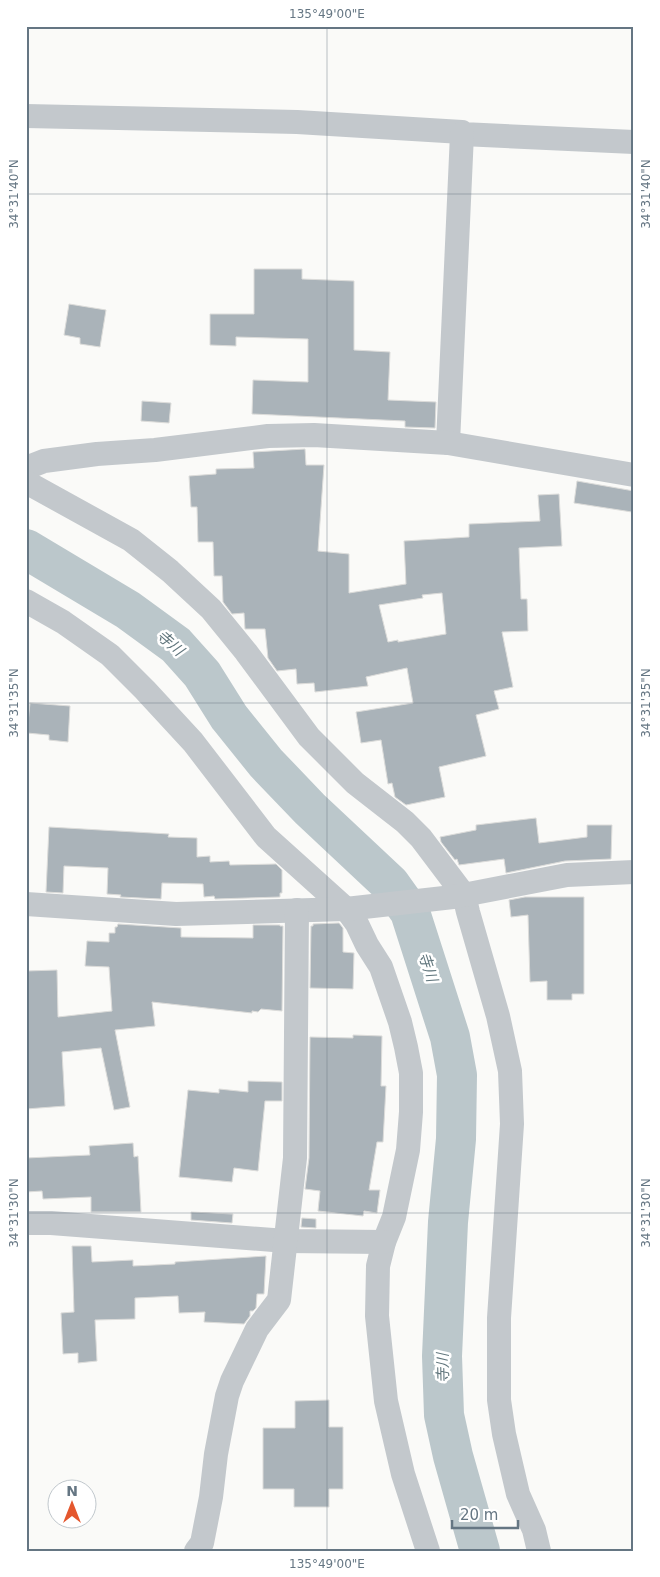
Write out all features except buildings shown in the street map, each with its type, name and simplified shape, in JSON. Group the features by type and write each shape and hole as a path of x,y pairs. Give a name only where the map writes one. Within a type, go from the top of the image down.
{"street":[{"path":"26,116 297,122 462,132 462,134 634,142"},
{"path":"448,443 462,134"},
{"path":"26,468 44,461 268,436 314,434 448,443 634,474"},
{"path":"26,482 132,540 170,571 211,609 246,652 309,737 355,783 405,822 422,838 468,912 498,1016 510,1071 512,1124 499,1318 499,1400 504,1434 518,1494 534,1530 539,1551"},
{"path":"26,601 63,622 110,655 192,742 266,837 351,908 367,945 381,967 400,1022 410,1073 411,1112 408,1150 394,1218 384,1242 378,1266 377,1316 386,1401 403,1474 428,1551"},
{"path":"26,904 176,914 351,908 458,896 567,875 634,872"},
{"path":"196,1551 202,1542 211,1497 226,1396 258,1329 279,1300 296,1158 297,910"},
{"path":"26,1223 51,1223 286,1241 384,1242"}],"waterway":[{"name":"寺川","path":"26,549 128,610 176,645 202,674 229,717 266,763 310,809 390,884 410,912 450,1037 457,1075 456,1139 448,1222 442,1356 444,1415 453,1456 480,1551"}]}
